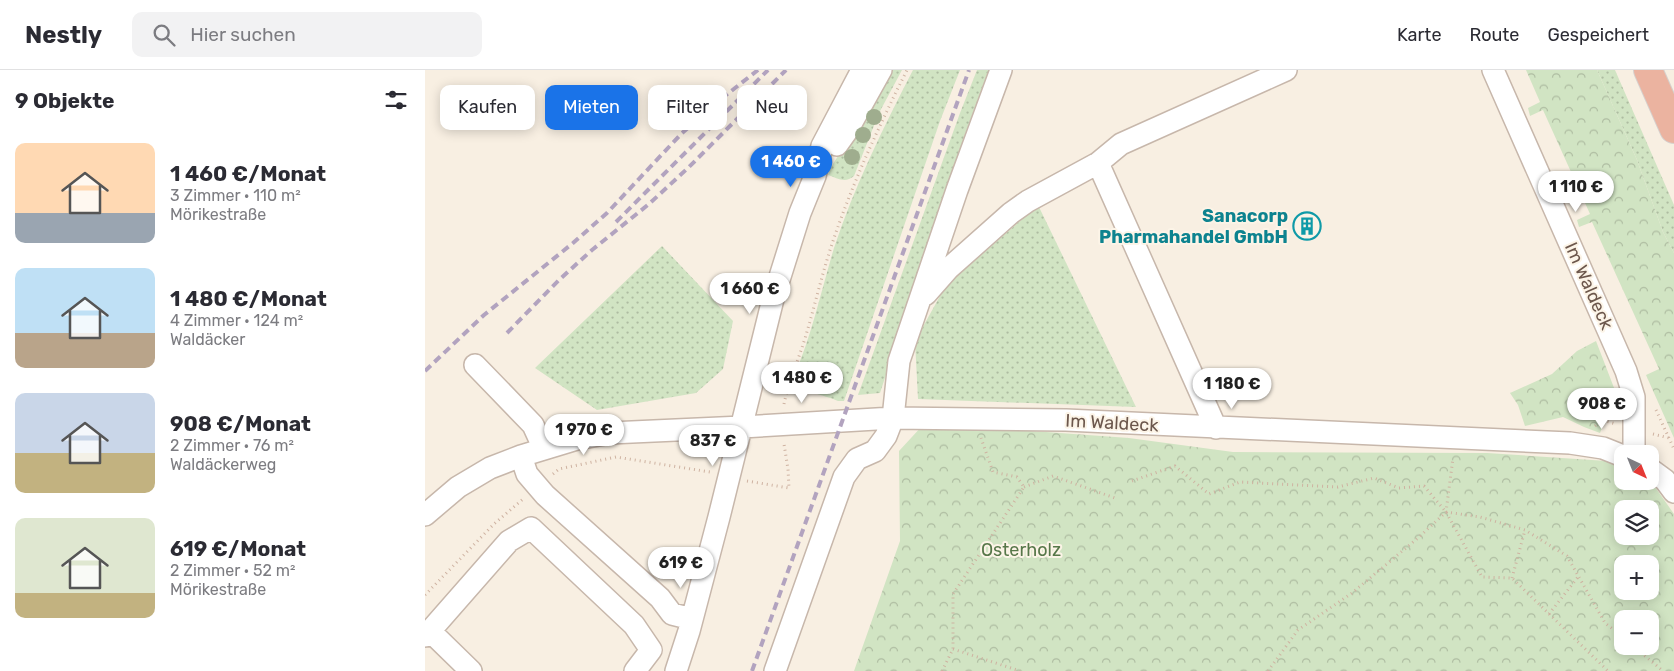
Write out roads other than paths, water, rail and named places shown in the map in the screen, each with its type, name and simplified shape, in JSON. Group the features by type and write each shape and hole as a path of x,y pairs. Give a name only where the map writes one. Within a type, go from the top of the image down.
{"highway":[{"path":"1648,70 1674,129"}],"street":[{"path":"676,671 692,620 773,299 800,213 815,176 822,146 862,70"},
{"path":"815,176 847,131 881,70"},
{"path":"775,671 844,477 857,459 875,451 886,436 893,418 899,361 1001,70"},
{"path":"919,302 948,269 1011,212 1028,201 1098,163 1121,144 1286,70"},
{"name":"Im Waldeck","path":"1493,70 1627,371 1633,397 1634,445"},
{"path":"1098,163 1216,428"},
{"path":"475,365 533,425 544,449"},
{"name":"Im Waldeck","path":"425,515 458,487 490,468 521,456 577,439 610,433 864,419 1066,420 1571,443 1603,448 1614,452"},
{"path":"521,456 527,474 545,495 660,598 672,614 692,620"},
{"path":"1659,476 1674,492"},
{"path":"471,671 428,634 509,541 531,528 634,625 651,650 635,671"}],"railway":[{"path":"425,371 484,315 607,213 682,133 758,70"},
{"path":"616,222 768,70"},
{"path":"507,333 559,280 592,250 649,204 689,167 786,70"},
{"path":"752,671 969,70"}],"place":[{"name":"Sanacorp Pharmahandel GmbH","path":"1307,226"}],"park label":[{"name":"Osterholz","path":"1021,550"}]}
